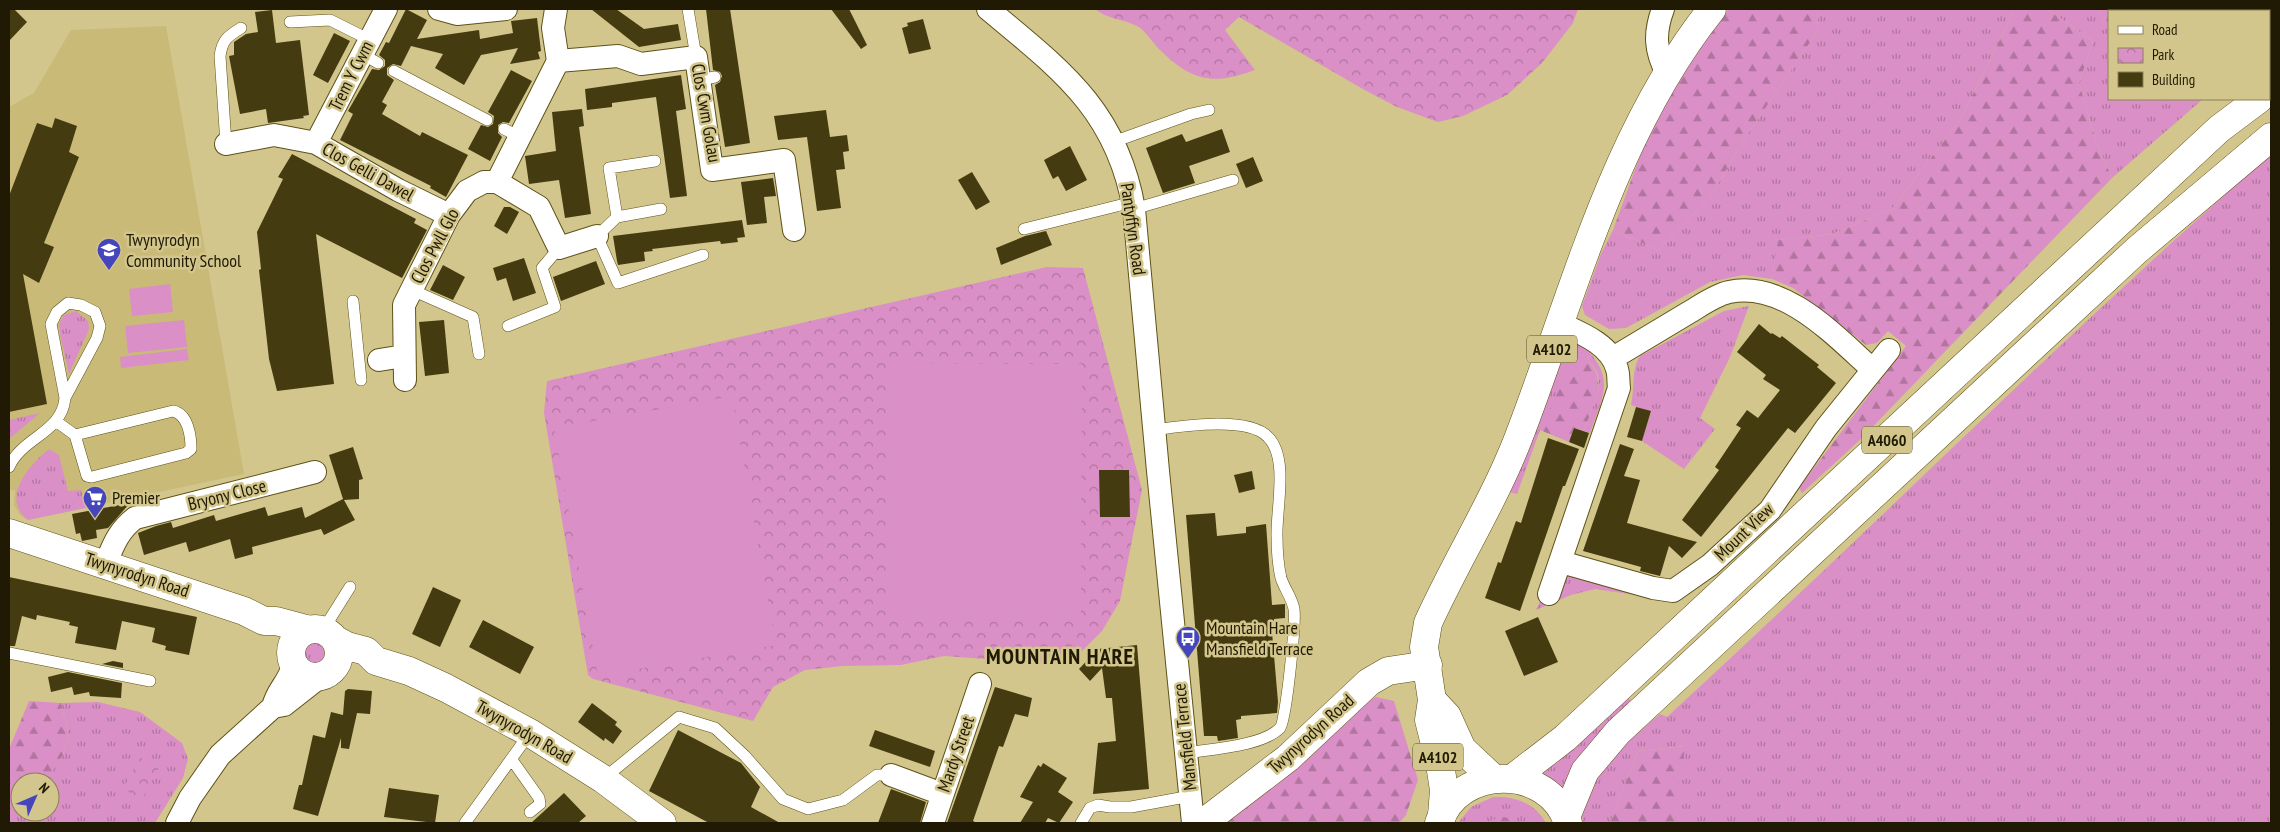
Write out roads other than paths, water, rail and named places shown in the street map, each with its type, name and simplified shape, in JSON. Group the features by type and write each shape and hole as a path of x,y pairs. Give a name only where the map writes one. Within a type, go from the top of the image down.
{"main road":[{"name":"A4102","path":"1440,820 1443,781 1429,720 1432,700 1424,647 1428,623 1501,480 1561,324 1604,204 1631,142 1667,73 1712,9"},
{"name":"A4060","path":"1503,778 1564,738 1943,388 2218,129 2258,100"},
{"name":"A4060","path":"1567,820 1585,771 1618,732 2137,250 2271,137"},
{"name":"Twynyrodyn Road","path":"9,533 244,611 264,621 276,621 322,633 347,646 366,651 376,661 409,671 446,688 530,732 603,779 656,822"},
{"path":"264,621 270,633 292,661 306,675 366,669 376,661"},
{"path":"292,661 293,640 322,633 339,657 326,674"},
{"name":"Twynyrodyn Road","path":"1203,823 1288,758 1369,682 1388,671 1428,664"},
{"name":"A4102","path":"1432,700 1447,716 1462,749 1503,778"},
{"path":"1440,820 1454,798 1472,785 1503,778 1529,782 1544,791 1557,803 1567,820"}],"street":[{"name":"Trem Y Cwm","path":"316,143 370,52 386,9"},
{"path":"439,9 457,14 506,9"},
{"path":"556,9 553,28 558,60 512,133 497,182 539,207 559,248 597,236"},
{"name":"Pantyffyn Road","path":"988,9 1058,68 1082,93 1113,142 1124,167 1134,206 1158,472"},
{"path":"1663,9 1658,24 1658,56 1667,73"},
{"name":"Clos Cwm Golau","path":"558,60 618,56 641,64 696,57 707,79 712,170 784,160 794,230"},
{"name":"Clos Gelli Dawel","path":"226,144 274,135 316,143 398,190 449,215"},
{"name":"Clos Pwll Glo","path":"405,380 404,305 449,215 467,191 484,182 497,182"},
{"path":"1613,358 1714,298 1728,292 1755,290 1780,298 1805,313 1872,369"},
{"path":"1549,594 1619,388 1618,369 1613,358 1603,348 1582,333 1561,324"},
{"name":"Mount View","path":"1561,562 1653,588 1672,591 1678,588 1710,565 1770,510 1826,428 1889,350"},
{"path":"369,362 404,356"},
{"name":"Bryony Close","path":"105,565 114,542 123,527 135,518 315,472"},
{"name":"Mansfield Terrace","path":"1158,472 1193,823"},
{"path":"273,707 275,695 291,674 292,661"},
{"path":"177,823 190,798 220,755 273,707 284,705 326,674"},
{"name":"Mardy Street","path":"932,823 980,684"},
{"path":"891,775 942,794"}],"lane":[{"path":"688,9 696,57"},
{"path":"290,22 330,20 370,52"},
{"path":"226,144 220,56 222,44 228,36 241,28"},
{"path":"394,71 487,120"},
{"path":"1113,142 1191,114 1209,110"},
{"path":"617,217 609,168 655,162"},
{"path":"1024,229 1134,206 1233,180"},
{"path":"661,209 617,217 597,236 618,283 704,255"},
{"path":"508,326 555,307 542,268 559,248"},
{"path":"412,290 473,317 478,354"},
{"path":"353,301 369,362 361,380"},
{"path":"9,467 30,442 57,422 64,407 65,398 51,324 57,312 68,303 81,305 95,312 100,326 97,338 65,398"},
{"path":"57,422 75,435 84,472 87,476 92,477 186,453 190,449 185,417 180,412 173,410 75,435"},
{"path":"1154,430 1205,423 1248,428 1268,436 1278,453 1277,537 1281,578 1294,609 1286,708 1282,727 1271,736 1186,753"},
{"path":"322,633 350,587"},
{"path":"9,653 150,681"},
{"path":"603,779 680,717 715,728 745,756 783,800 808,809 843,800 876,776 891,775"},
{"path":"465,823 512,760 530,732"},
{"path":"512,760 539,798 540,804 530,812"},
{"path":"1081,823 1090,808 1098,805 1110,808 1131,807 1191,796"}],"place":[{"name":"Twynyrodyn Community School","path":"109,271"},
{"name":"Premier","path":"95,519"},
{"name":"Mountain Hare Mansfield Terrace","path":"1188,659"}],"district":[{"name":"MOUNTAIN HARE","path":"1060,656"}]}
